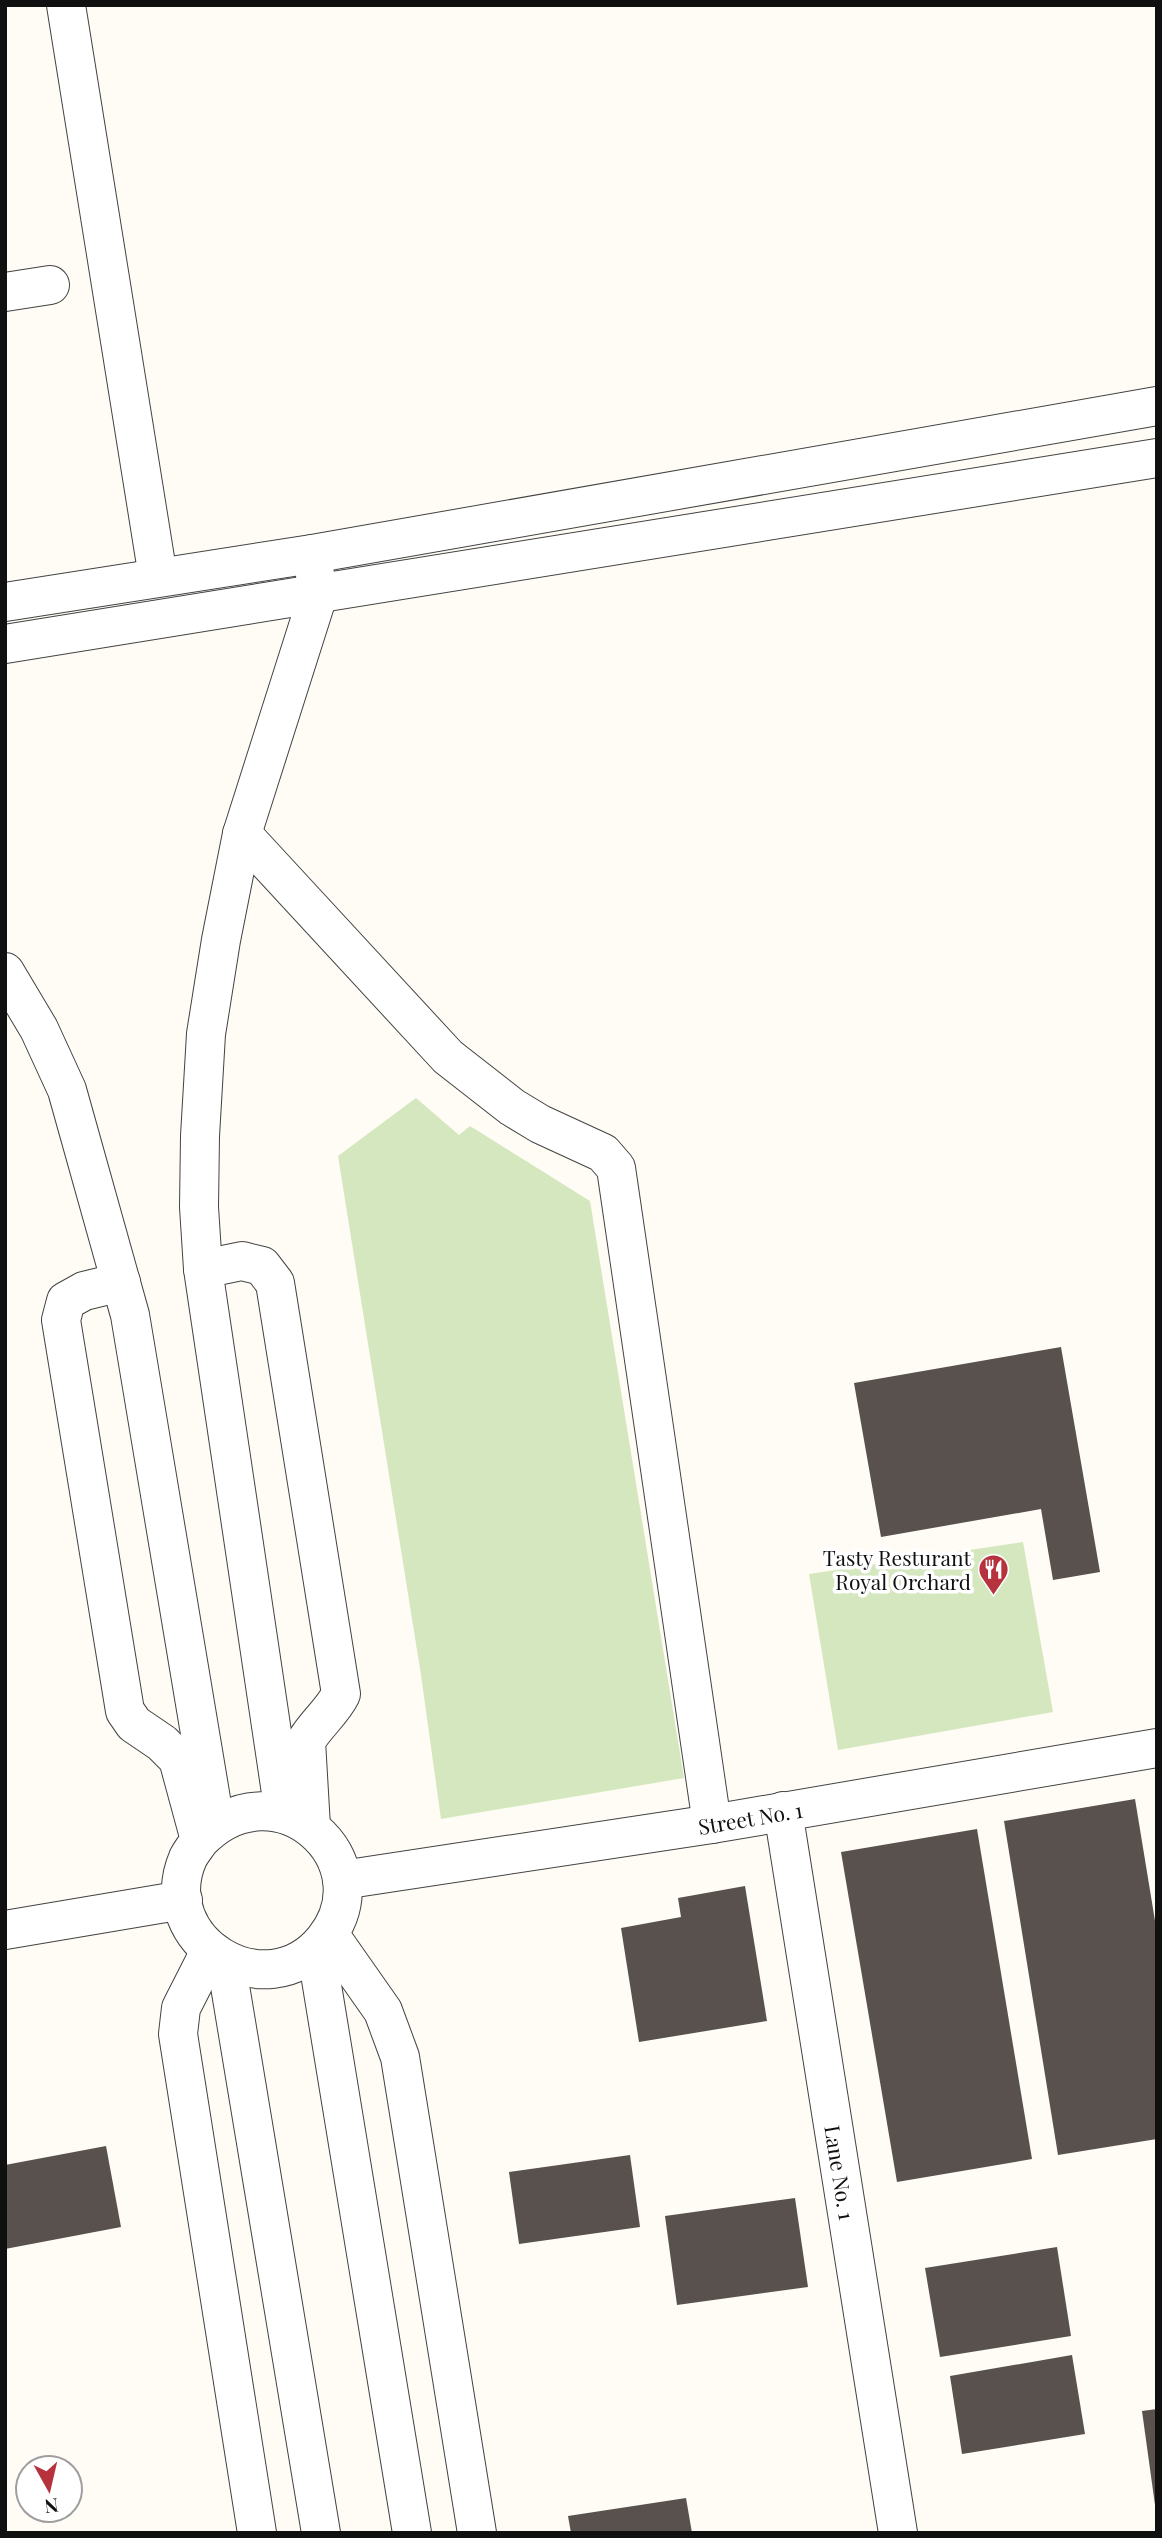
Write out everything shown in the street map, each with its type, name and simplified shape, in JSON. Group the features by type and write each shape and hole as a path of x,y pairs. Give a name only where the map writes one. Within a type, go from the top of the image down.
{"street":[{"path":"66,5 158,577"},
{"path":"5,292 50,285"},
{"path":"5,602 312,554 1157,407"},
{"path":"5,644 1157,458"},
{"path":"298,1820 203,1269 199,1207 206,1034 242,834 318,595 312,554"},
{"path":"242,834 448,1057 512,1107 540,1124 603,1153 616,1168 712,1824"},
{"path":"5,972 39,1029 67,1090 130,1315 207,1832"},
{"path":"203,1269 242,1261 262,1266 275,1283 341,1694 306,1741 298,1820"},
{"path":"121,1282 84,1291 66,1301 61,1320 125,1711 134,1724 162,1743 178,1759 207,1832"},
{"name":"Street No. 1","path":"342,1880 712,1824 1157,1748"},
{"path":"261,1810 298,1820 326,1842 336,1860 342,1880 337,1917 322,1942 296,1962 273,1969 249,1969 218,1956 191,1928 183,1900 183,1878 188,1858 207,1832 237,1814 261,1810"},
{"name":"Lane No. 1","path":"783,1811 898,2533"},
{"path":"5,1930 183,1900"},
{"path":"322,1942 412,2533"},
{"path":"322,1942 383,2011 400,2057 477,2533"},
{"path":"218,1956 181,2008 178,2034 257,2533"},
{"path":"218,1956 321,2533"}],"green space":[{"path":"416,1098 459,1135 470,1126 590,1201 684,1778 441,1819 421,1675 338,1156"},
{"path":"1023,1542 1053,1712 838,1750 809,1574"}],"building":[{"path":"1061,1347 1100,1572 1053,1580 1041,1509 881,1537 854,1383"},
{"path":"1135,1799 1157,1933 1157,2139 1058,2155 1004,1821"},
{"path":"977,1829 1032,2159 897,2182 841,1852"},
{"path":"745,1886 767,2021 639,2042 621,1928 681,1917 678,1898"},
{"path":"106,2146 121,2227 5,2249 5,2165"},
{"path":"630,2155 640,2227 519,2244 509,2172"},
{"path":"795,2198 808,2287 677,2305 665,2216"},
{"path":"1057,2247 1071,2336 940,2357 925,2268"},
{"path":"1072,2355 1085,2434 962,2454 950,2376"},
{"path":"1157,2409 1157,2505 1155,2505 1142,2411"},
{"path":"686,2498 692,2533 571,2533 568,2516"}],"place":[{"name":"Tasty Resturant Royal Orchard","path":"994,1596"}]}
